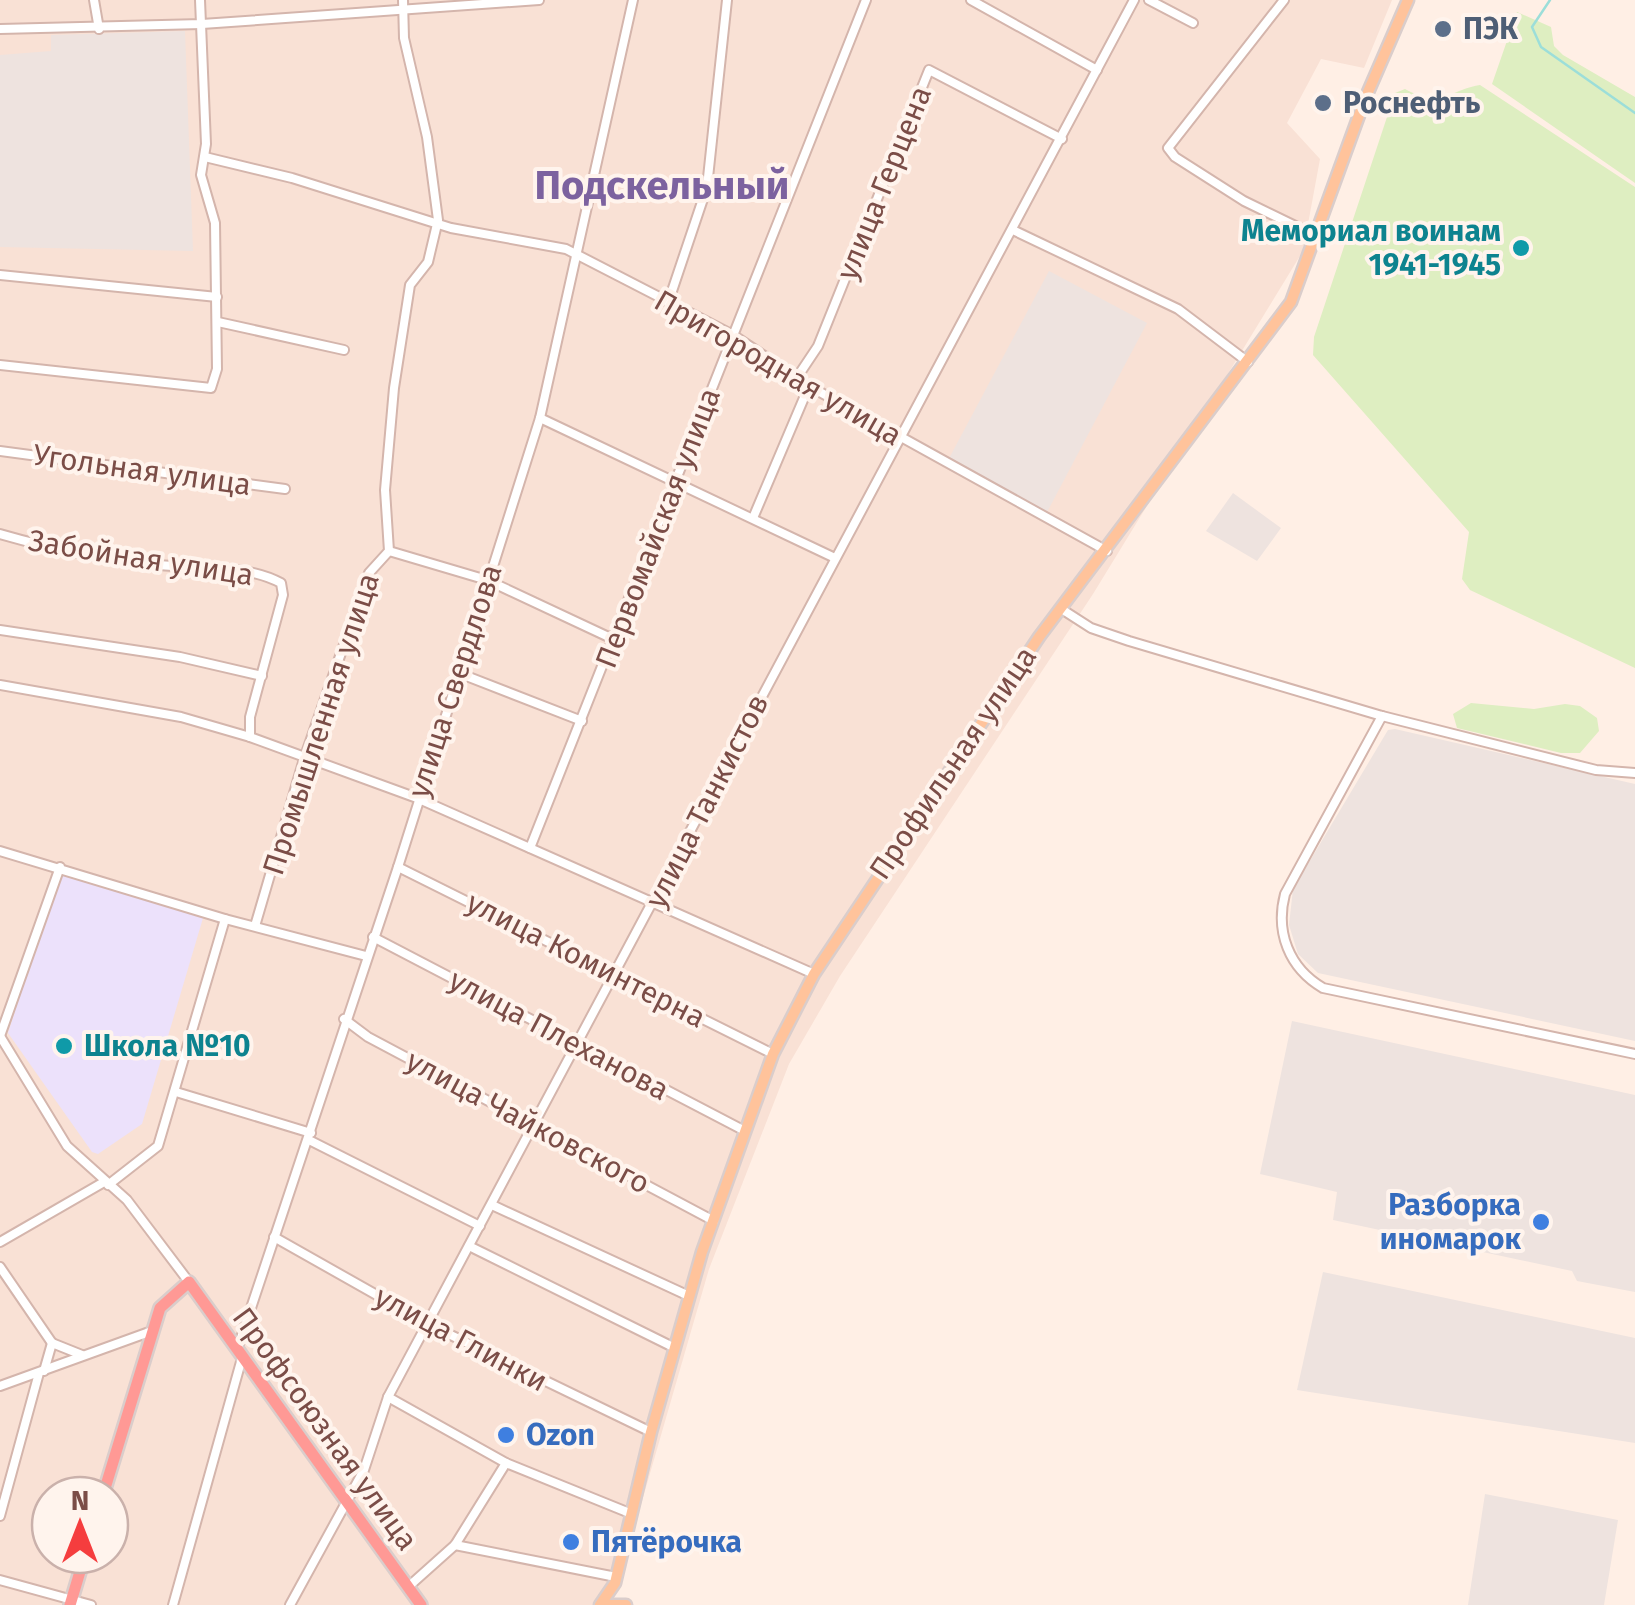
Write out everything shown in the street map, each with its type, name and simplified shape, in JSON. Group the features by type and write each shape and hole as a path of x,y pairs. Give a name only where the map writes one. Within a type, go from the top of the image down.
{"highway":[{"path":"109,1475 164,1300 189,1282"},
{"name":"Профсоюзная улица","path":"189,1282 421,1605"},
{"path":"71,1602 79,1575"}],"main road":[{"name":"Профильная улица","path":"600,1605 615,1580 689,1296 773,1054 838,931 1062,610 1291,302 1318,237 1347,146 1408,0"},
{"path":"600,1605 626,1605 615,1580"}],"street":[{"path":"94,0 99,28"},
{"path":"0,366 211,388 217,370 218,322 215,223 202,186 205,157 200,0"},
{"path":"0,29 202,24 403,5 539,0"},
{"name":"улица Свердлова","path":"173,1605 274,1237 398,867 416,798 540,418 633,0"},
{"path":"668,302 706,187 727,0"},
{"name":"Первомайская улица","path":"530,848 866,0"},
{"path":"971,0 1097,70"},
{"name":"улица Танкистов","path":"290,1605 364,1470 388,1396 654,906 1134,0"},
{"path":"1149,0 1193,23"},
{"path":"1284,0 1168,148 1175,157 1244,200 1318,237"},
{"name":"Промышленная улица","path":"256,926 304,759 368,572 389,550 386,490 394,388 410,285 428,262 438,220 427,137 404,38 403,5"},
{"name":"улица Герцена","path":"798,376 818,346 929,70 1062,139"},
{"name":"Пригородная улица","path":"205,157 438,220 450,228 566,249 734,334 809,386 1108,551"},
{"path":"1014,231 1178,310 1248,362"},
{"path":"0,275 216,298"},
{"path":"218,322 344,350"},
{"path":"753,518 809,386"},
{"path":"540,418 835,558"},
{"name":"Угольная улица","path":"0,451 285,489"},
{"name":"Забойная улица","path":"0,534 47,548 157,565 218,569 282,583 262,676"},
{"path":"389,550 487,580 614,640"},
{"path":"1062,610 1091,628 1129,641 1382,716 1596,770 1635,773"},
{"path":"0,630 180,657 262,676 250,717 250,737"},
{"path":"456,672 582,721"},
{"path":"0,684 181,717 250,737 416,798 814,974"},
{"path":"1382,716 1285,894 1280,927 1302,972 1324,988 1635,1054"},
{"path":"0,851 225,920 366,956"},
{"name":"улица Коминтерна","path":"398,867 423,876 615,978 773,1054"},
{"path":"60,868 0,1036 3,1048 67,1146 140,1215 189,1282"},
{"path":"0,1242 106,1184 158,1146 225,920"},
{"name":"улица Плеханова","path":"373,937 745,1131"},
{"name":"улица Чайковского","path":"344,1019 368,1037 714,1221"},
{"path":"176,1092 310,1137 480,1226"},
{"path":"492,1206 689,1296"},
{"name":"улица Глинки","path":"274,1237 428,1324 651,1432"},
{"path":"469,1246 674,1348"},
{"path":"0,1267 52,1343 82,1355"},
{"path":"0,1386 152,1331"},
{"path":"0,1516 52,1343"},
{"path":"388,1396 506,1462 632,1514"},
{"path":"408,1587 455,1546 506,1462"},
{"path":"455,1546 615,1580"},
{"path":"0,1580 90,1605"}],"shaded area":[{"path":"0,0 1392,0 1364,68 1321,59 1287,123 1320,159 1303,251 1093,594 840,976 789,1064 709,1269 612,1605 0,1605"},
{"path":"185,31 193,251 0,247 0,55 51,51 51,35"},
{"path":"1049,271 1147,323 1045,516 946,464"},
{"path":"1233,493 1281,528 1257,561 1206,531"},
{"path":"1388,730 1635,784 1635,1041 1318,973 1298,954 1289,925 1293,889"},
{"path":"60,871 203,918 142,1124 98,1154 92,1152 8,1033"},
{"path":"1292,1021 1635,1095 1635,1292 1577,1281 1572,1271 1333,1220 1337,1192 1260,1174"},
{"path":"1323,1272 1635,1338 1635,1443 1297,1390"},
{"path":"1485,1494 1618,1520 1604,1605 1468,1605"}],"green space":[{"path":"1517,12 1551,27 1554,46 1563,55 1635,97 1635,183 1492,84"},
{"path":"1480,85 1635,187 1635,668 1470,590 1462,579 1469,532 1313,355 1314,337 1395,93 1405,89 1437,99"},
{"path":"1471,703 1534,709 1580,706 1597,718 1599,731 1580,753 1561,753 1457,728 1453,714"}],"waterway":[{"path":"1550,0 1532,27 1541,47 1635,113"}],"place":[{"name":"ПЭК","path":"1443,29"},
{"name":"Роснефть","path":"1323,103"},
{"name":"Мемориал воинам 1941-1945","path":"1521,248"},
{"name":"Школа №10","path":"64,1046"},
{"name":"Разборка иномарок","path":"1541,1222"},
{"name":"Ozon","path":"506,1435"},
{"name":"Пятёрочка","path":"571,1542"}],"district":[{"name":"Подскельный","path":"662,185"}]}
